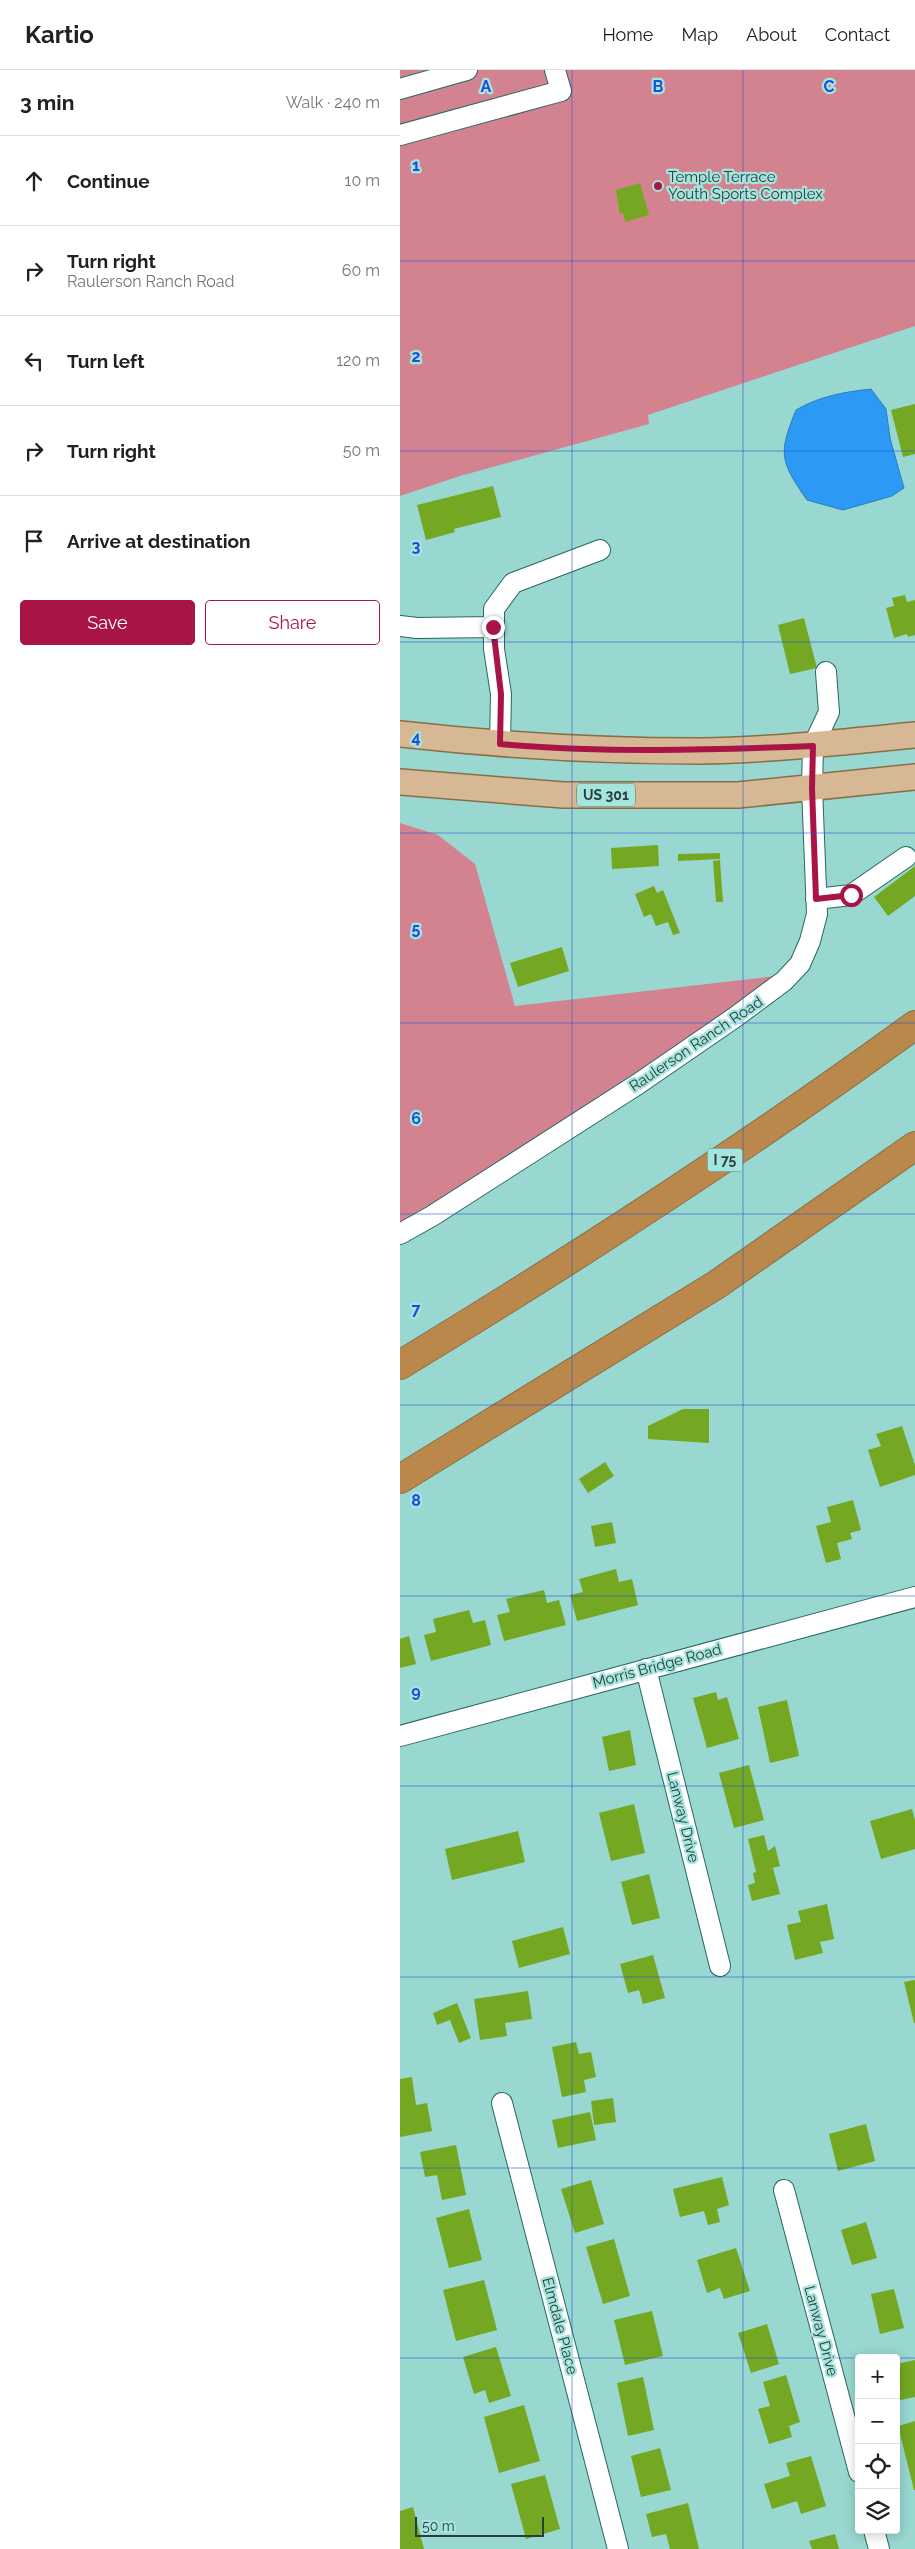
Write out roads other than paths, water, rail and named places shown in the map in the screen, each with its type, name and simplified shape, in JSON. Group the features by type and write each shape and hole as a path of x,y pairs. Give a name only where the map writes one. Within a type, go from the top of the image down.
{"highway":[{"name":"I 75","path":"400,1365 652,1209 797,1111 915,1025"},
{"path":"400,1479 716,1284 915,1146"}],"main road":[{"path":"400,734 540,747 699,751 813,746 915,735"},
{"name":"US 301","path":"400,782 563,795 738,795 915,777"}],"street":[{"path":"400,89 468,70"},
{"path":"400,135 561,91 555,70"},
{"path":"500,744 501,694 493,627 494,609 513,583 600,550"},
{"path":"400,626 418,628 493,627"},
{"path":"813,746 829,712 826,672"},
{"name":"Raulerson Ranch Road","path":"400,1234 432,1216 638,1084 767,995 800,964 810,941 817,914 812,788 813,746"},
{"path":"816,899 851,895 906,857"},
{"name":"Morris Bridge Road","path":"400,1736 915,1597"},
{"name":"Lanway Drive","path":"646,1669 720,1966"},
{"name":"Elmdale Place","path":"502,2103 618,2549"},
{"name":"Lanway Drive","path":"784,2190 855,2457"},
{"path":"875,2534 879,2549"}],"water":[{"path":"871,389 886,409 890,438 904,488 892,496 843,510 807,500 791,476 785,457 786,437 796,410 832,395"}],"place":[{"name":"Temple Terrace Youth Sports Complex","path":"658,186"}]}
